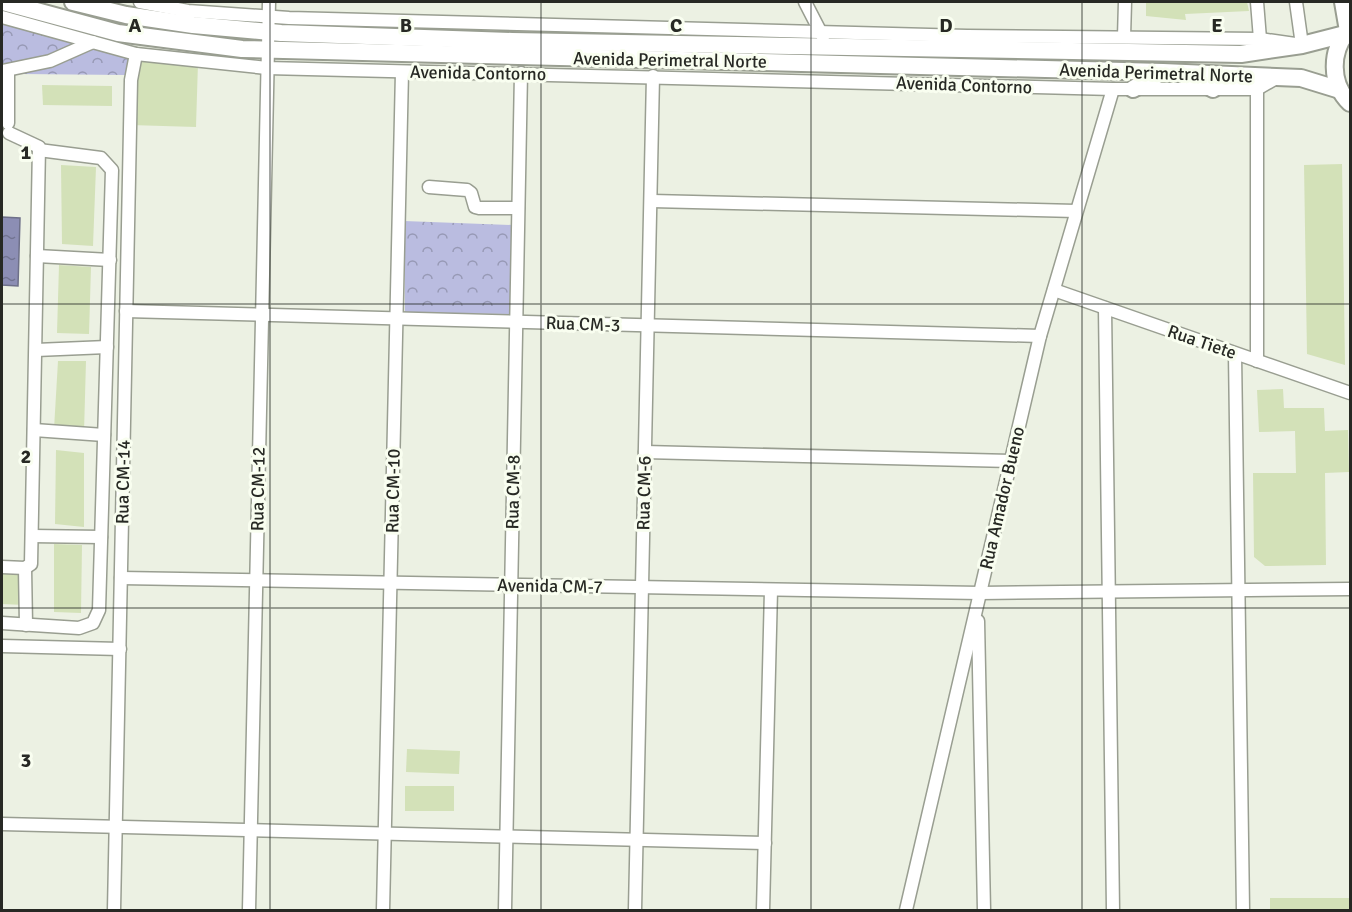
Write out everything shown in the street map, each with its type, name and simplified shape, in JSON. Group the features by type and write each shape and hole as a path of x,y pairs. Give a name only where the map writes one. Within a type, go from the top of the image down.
{"highway":[{"name":"Avenida Perimetral Norte","path":"3,2 118,33 267,50 847,63 953,68 1280,76 1319,82 1345,96"},
{"name":"Avenida Perimetral Norte","path":"74,2 148,18 512,41 824,38 1241,54 1302,45 1348,31"},
{"path":"1343,2 1348,31 1335,56 1334,67 1345,96"},
{"path":"1133,89 1163,72"},
{"path":"1184,73 1214,89"}],"street":[{"path":"140,2 268,25 795,31 824,38 1260,39 1302,45 1296,2"},
{"name":"Rua CM-12","path":"249,910 268,2"},
{"path":"1124,37 1125,2"},
{"path":"1257,2 1260,39"},
{"path":"795,31 806,3"},
{"path":"806,3 824,38 847,63 869,81"},
{"name":"Avenida Contorno","path":"2,17 136,54 267,68 869,81 1113,89 1257,89 1280,76"},
{"path":"2,567 26,568 31,564 39,150 36,143 5,129 5,71 60,58 93,42"},
{"name":"Rua CM-14","path":"114,910 131,80 136,54"},
{"name":"Rua CM-10","path":"383,910 402,72"},
{"name":"Rua CM-8","path":"505,910 521,73"},
{"name":"Rua CM-6","path":"635,910 653,76"},
{"name":"Rua Amador Bueno","path":"906,910 1040,336 1113,89"},
{"path":"1257,89 1257,361"},
{"path":"2,623 80,628 93,622 99,610 112,170 101,158 39,150"},
{"path":"429,187 467,190 475,207 479,208 518,208"},
{"path":"652,201 1076,211"},
{"path":"37,256 110,260"},
{"name":"Rua Tiete","path":"1054,290 1350,393"},
{"path":"1105,308 1113,910"},
{"name":"Rua CM-3","path":"126,311 1040,336"},
{"path":"36,350 107,347"},
{"path":"1235,354 1243,910"},
{"path":"34,430 104,435"},
{"path":"645,452 1011,461"},
{"path":"32,536 102,537"},
{"path":"26,568 26,625"},
{"name":"Avenida CM-7","path":"121,578 980,593 1350,589"},
{"path":"763,910 771,590"},
{"path":"976,610 984,910"},
{"path":"2,646 120,649"},
{"path":"2,824 765,843"}],"green space":[{"path":"2,17 136,54 126,75 20,74 2,71"},
{"path":"404,221 513,225 510,314 405,313"}],"water":[{"path":"2,217 20,218 18,286 2,285"}],"building":[{"path":"1146,2 1247,2 1249,11 1185,14 1186,20 1146,16"},
{"path":"137,55 198,62 196,127 130,125"},
{"path":"42,85 112,86 112,106 43,105"},
{"path":"1342,164 1345,365 1307,354 1304,165"},
{"path":"61,165 96,167 93,246 62,244"},
{"path":"59,265 91,267 89,334 57,333"},
{"path":"58,361 86,361 84,432 54,429"},
{"path":"1283,389 1284,408 1324,408 1325,431 1348,430 1349,472 1325,473 1326,565 1265,566 1254,557 1253,473 1296,473 1295,431 1259,432 1257,390"},
{"path":"56,450 84,453 84,527 55,524"},
{"path":"54,544 82,545 81,613 54,612"},
{"path":"2,574 24,575 24,605 2,604"},
{"path":"407,749 460,751 459,774 406,772"},
{"path":"405,786 454,786 454,811 405,811"},
{"path":"1270,898 1350,898 1350,910 1270,910"}]}
